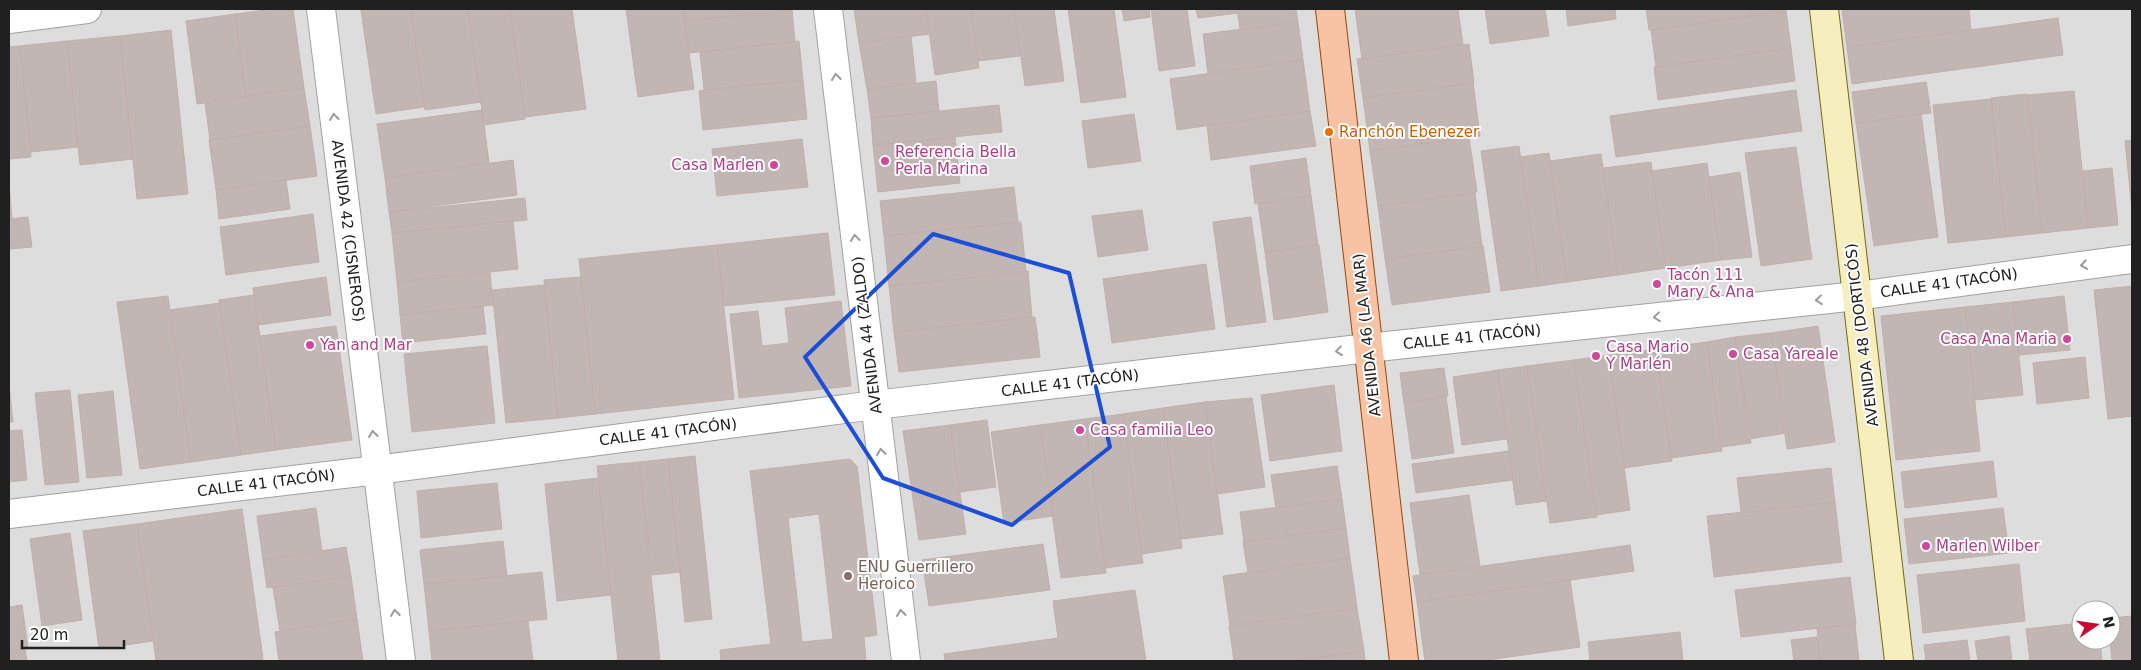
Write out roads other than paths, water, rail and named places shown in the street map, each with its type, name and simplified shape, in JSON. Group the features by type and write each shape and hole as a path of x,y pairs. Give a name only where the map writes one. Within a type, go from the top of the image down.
{"main road":[{"name":"AVENIDA 46 (LA MAR)","path":"1330,9 1404,661"}],"street":[{"path":"9,19 87,9"},
{"name":"AVENIDA 42 (CISNEROS)","path":"321,9 401,661"},
{"name":"AVENIDA 44 (ZALDO)","path":"828,9 906,661"},
{"name":"AVENIDA 48 (DORTICÓS)","path":"1824,9 1899,661"},
{"name":"CALLE 41 (TACÓN)","path":"9,514 377,470 875,405 1368,348 1857,296 2132,259"}],"place":[{"name":"Ranchón Ebenezer","path":"1329,132"},
{"name":"Referencia Bella Perla Marina","path":"885,161"},
{"name":"Casa Marlen","path":"774,165"},
{"name":"Tacón 111 Mary & Ana","path":"1657,284"},
{"name":"Casa Ana Maria","path":"2067,339"},
{"name":"Yan and Mar","path":"310,345"},
{"name":"Casa Yareale","path":"1733,354"},
{"name":"Casa Mario Y Marlén","path":"1596,356"},
{"name":"Casa familia Leo","path":"1080,430"},
{"name":"Marlen Wilber","path":"1926,546"},
{"name":"ENU Guerrillero Heroico","path":"848,576"}]}
